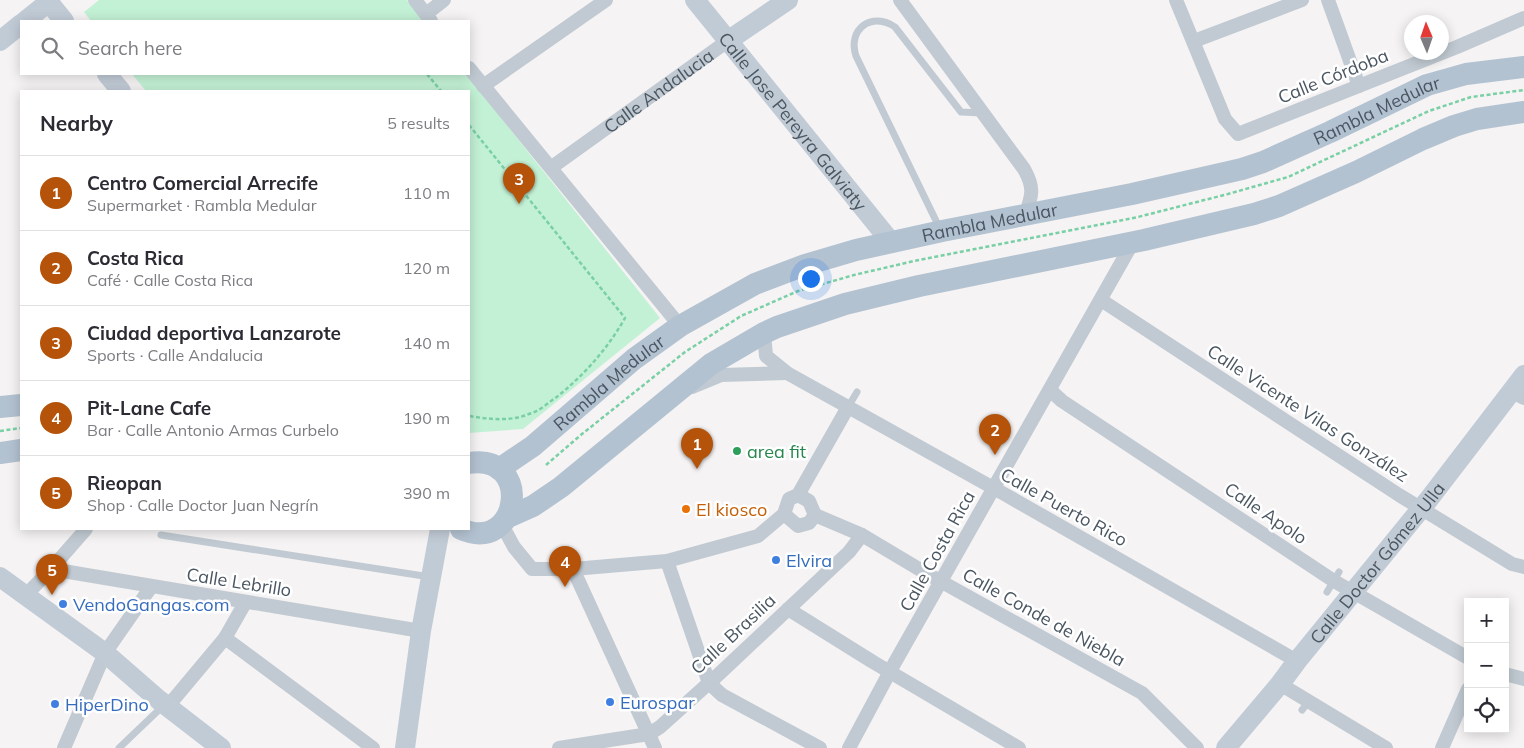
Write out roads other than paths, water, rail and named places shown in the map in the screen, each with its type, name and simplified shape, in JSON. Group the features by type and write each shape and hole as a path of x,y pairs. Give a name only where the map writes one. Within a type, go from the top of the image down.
{"main road":[{"name":"Rambla Medular","path":"499,469 533,446 634,359 680,326 754,284 805,265 891,242 1132,194 1242,169 1263,162 1330,132 1427,85 1466,74 1524,67"},
{"path":"464,530 474,533 494,529 504,521 533,506 561,487 711,364 764,333 846,304 1136,232 1244,216 1279,206 1454,126 1524,112"},
{"path":"0,407 20,405"},
{"path":"0,453 20,450"},
{"path":"470,463 488,464 499,469 506,476 513,495 511,508 504,521"}],"street":[{"path":"415,0 428,18 444,0"},
{"path":"483,86 606,0"},
{"name":"Calle Jose Pereyra Galviaty","path":"695,0 891,242"},
{"name":"Calle Andalucia","path":"552,167 788,0"},
{"path":"900,0 1031,181 1032,190 1025,216"},
{"path":"1176,0 1194,41 1302,0"},
{"path":"1328,0 1359,86"},
{"path":"26,20 48,1 63,20"},
{"name":"Calle Córdoba","path":"1194,41 1225,118 1238,134 1457,47 1524,18"},
{"path":"0,41 20,25"},
{"path":"470,69 552,167 680,326"},
{"path":"108,75 120,90"},
{"name":"Calle Costa Rica","path":"849,748 1050,390 1136,232"},
{"name":"Calle Vicente Vilas González","path":"1100,300 1421,509 1512,564 1524,567"},
{"name":"Calle Puerto Rico","path":"764,333 766,356 786,373 1297,661"},
{"path":"675,394 721,375 786,373"},
{"name":"Calle Doctor Gómez Ulla","path":"1226,748 1421,509 1518,395 1524,375"},
{"name":"Calle Apolo","path":"1050,390 1062,401 1334,582 1464,656"},
{"path":"504,521 514,547 532,569 573,569 667,561 758,536 784,514 788,499 798,495 848,407"},
{"path":"784,514 798,526 809,523 815,515 808,501 798,495"},
{"name":"Calle Conde de Niebla","path":"815,515 862,535 924,572 1142,693 1198,748"},
{"path":"26,595 51,570 85,530"},
{"path":"406,748 421,631 440,530"},
{"name":"Calle Brasilia","path":"559,748 648,734 660,727 849,552 862,535"},
{"path":"667,561 708,683 722,695 802,744 820,748"},
{"path":"573,569 655,748"},
{"name":"Calle Lebrillo","path":"51,570 421,631"},
{"path":"0,577 105,653 221,748"},
{"path":"64,748 105,653 152,587"},
{"path":"165,704 174,699 225,638 245,602"},
{"path":"788,609 1019,748"},
{"path":"225,638 373,748"},
{"path":"1509,675 1524,679"},
{"path":"1280,684 1305,705 1386,748"},
{"path":"1442,748 1464,698"}],"lane":[{"path":"942,231 856,56 854,42 860,28 872,21 881,20 888,22 895,27 961,112 983,113"},
{"path":"848,407 857,392"},
{"path":"162,536 430,577"},
{"path":"120,748 165,704"}],"place":[{"name":"Ciudad deportiva Lanzarote","path":"519,204"},
{"name":"area fit","path":"737,451"},
{"name":"Costa Rica","path":"995,455"},
{"name":"Centro Comercial Arrecife","path":"697,469"},
{"name":"El kiosco","path":"686,509"},
{"name":"Elvira","path":"776,560"},
{"name":"Pit-Lane Cafe","path":"565,587"},
{"name":"Rieopan","path":"52,595"},
{"name":"VendoGangas.com","path":"63,604"},
{"name":"Eurospar","path":"610,702"},
{"name":"HiperDino","path":"55,704"}]}
